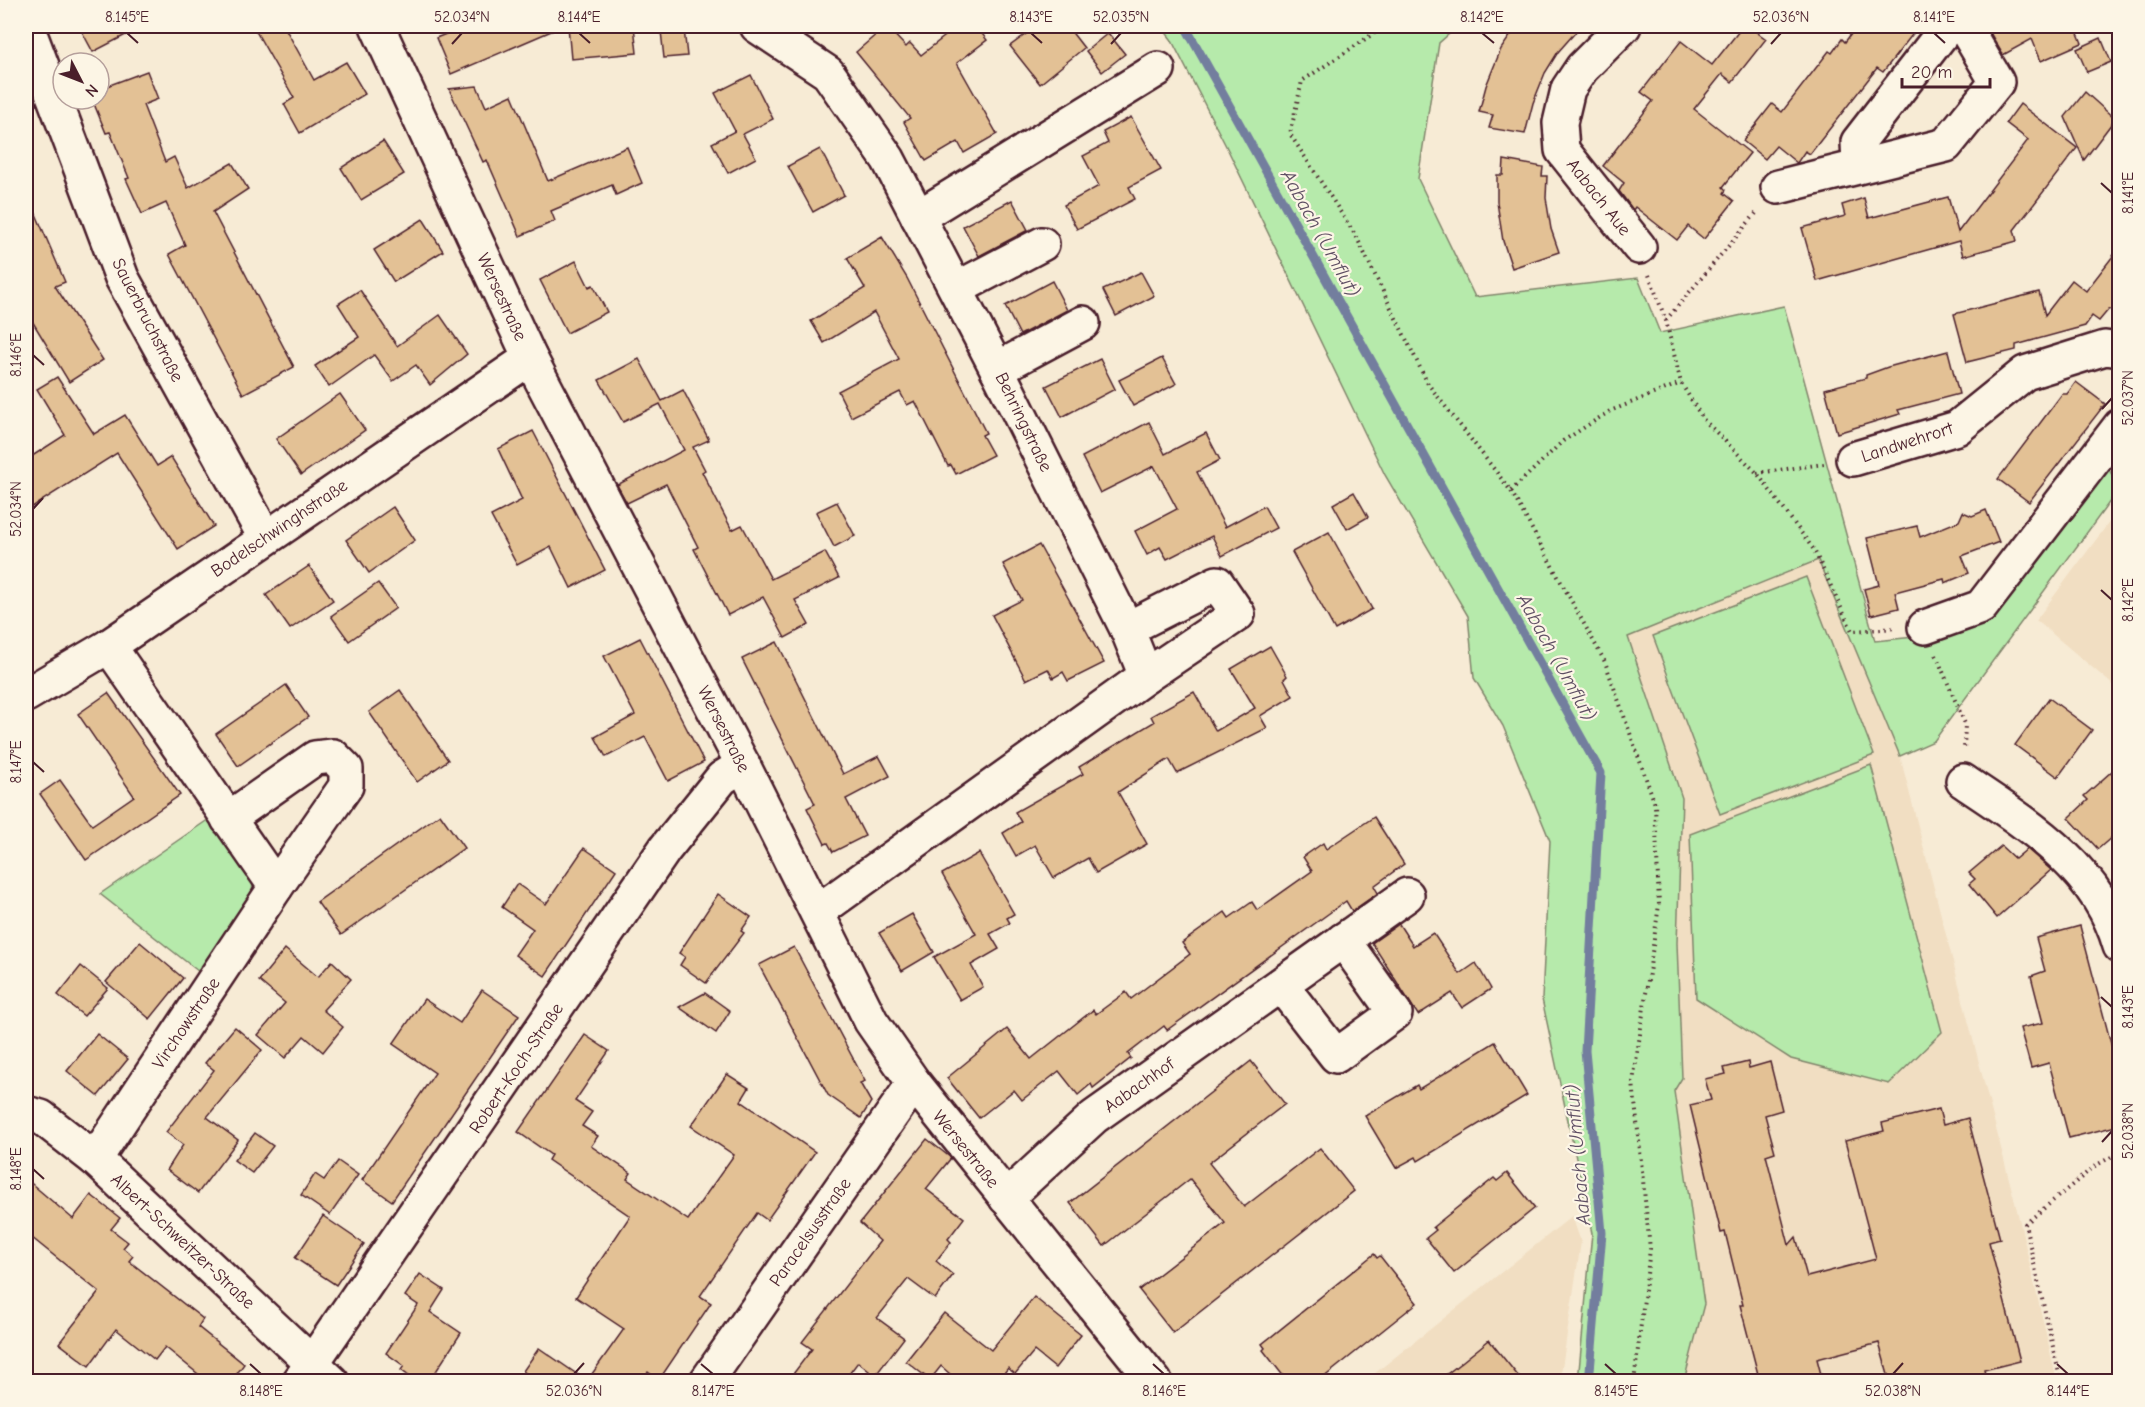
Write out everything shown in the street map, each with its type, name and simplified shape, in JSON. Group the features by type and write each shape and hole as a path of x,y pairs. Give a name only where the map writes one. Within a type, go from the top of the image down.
{"street":[{"name":"Sauerbruchstraße","path":"27,26 122,278 265,537"},
{"name":"Wersestraße","path":"377,26 531,358 743,765 871,1021 914,1083 1155,1382"},
{"name":"Behringstraße","path":"758,26 828,73 888,159 997,369 1126,629 1146,676"},
{"name":"Aabach Aue","path":"1624,26 1582,68 1568,89 1560,132 1562,150 1639,247"},
{"path":"1859,165 1858,142 1948,26"},
{"path":"1778,186 1946,145 1997,82 1964,26"},
{"path":"918,217 1158,69"},
{"path":"956,289 1042,244"},
{"path":"997,369 1083,323"},
{"name":"Landwehrort","path":"1853,459 1957,428 2025,373 2105,348 2120,350"},
{"name":"Bodelschwinghstraße","path":"26,695 109,646 265,537 531,358"},
{"path":"1925,627 1981,607 2120,426"},
{"path":"817,912 1146,676 1238,614 1217,583 1126,629"},
{"path":"109,646 276,887"},
{"name":"Virchowstraße","path":"95,1159 346,786 346,769 333,756 315,758 228,819"},
{"name":"Robert-Koch-Straße","path":"315,1375 665,849 722,778 743,765"},
{"path":"1963,781 2037,831 2087,880 2115,928 2120,946"},
{"name":"Aabachhof","path":"1006,1198 1094,1117 1407,896"},
{"path":"1281,985 1336,1056 1395,1013 1343,940"},
{"name":"Paracelsusstraße","path":"706,1382 914,1083"},
{"name":"Albert-Schweitzer-Straße","path":"26,1113 41,1117 95,1159 315,1375"}],"path":[{"path":"1385,26 1302,81 1290,134 1356,236 1428,384 1511,491 1605,662 1655,804 1659,905 1633,1082 1650,1249 1634,1382"},
{"path":"1666,321 1778,186"},
{"path":"1639,247 1666,321 1681,383 1703,419 1756,473 1814,550 1852,631 1925,627 1965,724 1963,781"},
{"path":"1511,491 1563,441 1610,411 1681,383"},
{"path":"1756,473 1853,459"},
{"path":"2061,1382 2025,1224 2094,1166 2120,1152"}],"shaded area":[{"path":"2119,509 2119,690 2036,620"},
{"path":"1818,560 1900,756 2018,1214 2057,1381 1684,1381 1704,1304 1674,1091 1682,1078 1677,943 1628,637"},
{"path":"1572,1216 1581,1242 1560,1381 1364,1382"}],"green space":[{"path":"1161,26 1458,26 1439,43 1418,179 1475,297 1638,278 1660,333 1784,306 1875,641 1915,637 1984,614 2105,461 2119,489 1934,741 1900,756 1818,560 1628,637 1682,798 1677,943 1682,1078 1674,1091 1704,1304 1684,1381 1578,1381 1592,1233 1542,999 1550,841 1503,726 1474,678 1468,616 1385,475 1228,150 1171,39"},
{"path":"1806,577 1874,755 1720,814 1653,636"},
{"path":"1871,765 1942,1032 1889,1084 1791,1059 1696,998 1690,834"},
{"path":"212,817 253,876 252,900 203,975 100,894"}],"building":[{"path":"79,26 143,26 95,51 92,51"},
{"path":"253,26 284,26 314,80 346,62 365,94 300,133 284,104 294,98"},
{"path":"466,26 563,26 451,74 436,38"},
{"path":"568,26 634,26 637,53 571,59"},
{"path":"886,26 906,47 910,43 921,55 958,26 976,26 987,40 957,63 997,134 964,153 958,142 926,161 904,122 910,118 856,52"},
{"path":"1037,26 1067,26 1084,48 1040,84 1010,46"},
{"path":"1517,26 1581,26 1558,52 1545,73 1533,103 1525,134 1489,128 1493,115 1479,112 1486,86 1501,49"},
{"path":"1743,26 1748,26 1766,39 1732,82 1722,74 1694,109 1750,153 1723,187 1726,190 1724,193 1734,201 1704,239 1688,226 1677,240 1635,207 1633,210 1619,191 1624,183 1603,166 1653,101 1641,92 1681,41 1712,65"},
{"path":"1863,26 1919,26 1883,72 1877,68 1810,154 1805,151 1797,163 1776,146 1765,159 1743,141 1772,104 1782,112 1829,51 1832,53 1842,39 1845,42 1854,30"},
{"path":"1986,26 2075,26 2082,43 2041,61 2032,39 2003,55"},
{"path":"684,29 687,56 664,58 661,31"},
{"path":"1108,33 1125,54 1102,72 1086,51"},
{"path":"2101,38 2111,62 2087,72 2077,49"},
{"path":"147,71 158,99 143,105 165,162 174,157 188,188 232,163 248,189 213,212 294,367 243,394 169,254 185,245 166,203 142,214 126,179 129,178 110,132 106,133 97,111 111,111 111,84"},
{"path":"751,75 773,119 743,134 756,158 728,173 712,143 735,131 715,93"},
{"path":"477,86 486,107 512,95 548,181 627,147 642,183 616,195 612,185 551,211 555,221 520,236 487,160 483,162 449,89"},
{"path":"2085,92 2115,119 2084,160 2065,117"},
{"path":"2020,104 2077,148 2014,230 2017,241 1963,256 1959,241 1817,281 1802,228 1845,216 1842,205 1864,198 1869,218 1948,197 1958,232 2028,140 2006,123"},
{"path":"1131,117 1161,170 1129,187 1135,199 1077,229 1064,205 1099,186 1083,156 1108,143 1103,132"},
{"path":"383,141 404,174 361,200 341,168"},
{"path":"820,149 844,195 813,212 788,166"},
{"path":"1504,160 1543,167 1542,176 1547,176 1546,198 1551,229 1559,252 1512,268 1503,241 1497,202 1497,175 1503,175"},
{"path":"27,193 65,282 55,286 103,360 69,382 26,311"},
{"path":"1012,200 1028,230 979,256 963,226"},
{"path":"423,219 443,251 394,282 374,250"},
{"path":"882,237 907,278 986,433 982,435 993,455 956,474 951,465 948,466 915,401 907,405 900,392 851,417 838,391 899,359 874,312 824,343 811,321 865,288 847,258"},
{"path":"2120,247 2120,317 2109,309 2099,321 2092,316 2085,326 2016,345 2016,350 1967,362 1954,314 2039,292 2045,315 2072,280 2086,291"},
{"path":"576,261 589,287 593,285 607,312 567,333 540,280"},
{"path":"1141,272 1154,296 1116,316 1103,290"},
{"path":"1052,281 1067,310 1020,335 1005,306"},
{"path":"360,290 397,346 440,315 467,354 430,385 416,365 393,381 374,355 329,387 315,366 359,337 338,304"},
{"path":"1948,351 1959,394 1898,410 1900,414 1837,433 1825,389 1866,378 1866,375 1888,367"},
{"path":"1162,358 1176,384 1133,406 1119,380"},
{"path":"639,359 662,401 683,390 709,440 693,447 705,470 702,472 732,530 742,525 771,579 825,552 839,578 795,600 809,625 785,638 763,597 728,615 694,549 698,547 666,484 627,503 617,485 684,450 660,404 623,422 599,380"},
{"path":"1100,359 1115,389 1062,417 1046,386"},
{"path":"57,377 94,434 125,415 157,466 171,457 214,526 178,549 117,453 26,511 26,460 65,435 37,389"},
{"path":"2076,382 2105,404 2029,502 1998,479 2062,394 2067,394"},
{"path":"340,394 365,430 301,475 276,439"},
{"path":"1149,422 1165,454 1206,433 1220,460 1197,472 1225,527 1264,506 1276,528 1222,556 1212,536 1167,559 1160,547 1147,555 1135,531 1177,509 1154,466 1100,493 1082,457"},
{"path":"533,431 605,570 571,588 551,547 517,565 491,516 522,500 498,449"},
{"path":"1354,492 1368,517 1347,529 1333,504"},
{"path":"837,502 855,536 834,547 816,512"},
{"path":"393,507 415,540 369,573 346,540"},
{"path":"1986,510 1999,542 1962,556 1969,573 1945,583 1944,579 1895,592 1899,608 1871,615 1864,589 1879,585 1867,538 1917,526 1920,537 1959,521 1963,512 1972,516"},
{"path":"1329,532 1372,609 1335,630 1292,552"},
{"path":"1039,545 1104,663 1068,681 1063,672 1053,678 1048,669 1026,680 992,615 1022,600 1003,564"},
{"path":"309,566 333,600 290,629 266,595"},
{"path":"378,583 396,608 349,641 331,616"},
{"path":"640,638 704,762 668,781 645,737 606,757 595,737 635,715 604,656"},
{"path":"777,642 843,774 879,756 890,776 846,799 865,836 833,852 828,843 825,844 807,808 815,804 742,659"},
{"path":"1270,646 1287,676 1284,679 1293,696 1260,716 1267,728 1177,773 1169,759 1118,792 1147,844 1096,873 1088,858 1054,878 1035,845 1016,856 1003,833 1021,822 1015,812 1083,774 1079,767 1154,722 1151,716 1194,692 1216,731 1255,708 1231,669"},
{"path":"286,685 308,717 238,766 216,734"},
{"path":"400,690 448,760 417,782 369,712"},
{"path":"108,693 180,795 86,860 40,794 60,780 92,825 134,796 78,714"},
{"path":"2049,698 2092,730 2058,777 2015,745"},
{"path":"2120,764 2120,830 2098,849 2069,818 2088,800 2084,796"},
{"path":"440,814 464,848 341,935 317,902"},
{"path":"1374,817 1404,864 1374,886 1378,893 1352,911 1346,901 1167,1030 1164,1026 1128,1054 1131,1058 1093,1088 1091,1084 1078,1095 1059,1071 1022,1100 1014,1090 979,1118 947,1078 1007,1029 1031,1059 1093,1010 1096,1014 1126,992 1131,999 1190,954 1182,943 1225,912 1229,918 1252,902 1257,910 1312,871 1303,857 1323,843 1326,849"},
{"path":"2001,846 2015,859 2027,849 2051,870 1997,918 1969,884 1975,879 1969,873"},
{"path":"584,848 616,870 545,976 515,955 533,929 502,907 517,884 546,904"},
{"path":"979,853 1014,914 1007,918 1010,923 990,934 999,949 971,965 983,987 960,1000 934,957 976,934 942,874"},
{"path":"718,894 751,917 741,931 744,933 706,983 680,965 685,957 679,953"},
{"path":"912,914 934,952 902,971 879,933"},
{"path":"1399,924 1413,946 1433,933 1460,974 1476,963 1491,989 1462,1008 1452,993 1418,1015 1372,943"},
{"path":"2080,926 2120,1078 2120,1125 2069,1138 2049,1063 2031,1068 2020,1028 2043,1023 2031,976 2045,971 2036,938"},
{"path":"140,942 183,978 150,1019 106,982"},
{"path":"794,947 865,1081 860,1083 871,1102 861,1118 828,1095 759,965"},
{"path":"285,949 318,977 332,961 351,979 323,1010 343,1027 323,1052 304,1036 285,1058 258,1035 285,1003 259,981"},
{"path":"81,966 108,988 84,1016 58,995"},
{"path":"482,990 519,1015 392,1201 362,1180 435,1073 393,1044 424,999 460,1023"},
{"path":"705,993 730,1011 716,1033 679,1007"},
{"path":"235,1027 262,1050 207,1117 238,1140 198,1193 167,1170 183,1145 166,1132 214,1070 205,1063"},
{"path":"97,1034 128,1059 98,1096 67,1071"},
{"path":"585,1035 609,1051 575,1101 592,1112 582,1126 598,1136 591,1146 631,1173 627,1179 688,1220 734,1155 691,1126 727,1074 749,1088 741,1101 815,1152 767,1220 757,1213 700,1296 711,1303 659,1380 648,1372 642,1382 537,1382 523,1371 539,1348 587,1381 624,1329 576,1297 630,1216 548,1160 551,1155 518,1132"},
{"path":"1495,1042 1527,1095 1418,1161 1416,1157 1396,1168 1365,1116 1417,1085 1419,1089"},
{"path":"1251,1061 1285,1104 1209,1163 1244,1207 1320,1148 1354,1191 1173,1333 1139,1290 1225,1223 1190,1179 1104,1246 1070,1203"},
{"path":"1748,1062 1749,1068 1770,1062 1782,1110 1765,1115 1775,1152 1766,1155 1789,1245 1796,1237 1807,1277 1876,1259 1845,1141 1884,1131 1882,1123 1939,1109 1943,1125 1968,1118 2000,1239 1989,1242 2020,1361 1984,1370 1987,1382 1890,1382 1879,1343 1817,1359 1823,1382 1760,1382 1740,1305 1743,1305 1725,1232 1721,1233 1690,1105 1711,1100 1705,1079 1726,1074 1724,1068"},
{"path":"255,1133 273,1146 252,1173 234,1160"},
{"path":"927,1139 951,1158 926,1189 964,1218 948,1239 951,1242 936,1261 953,1275 935,1299 908,1279 877,1318 904,1338 875,1376 858,1362 843,1382 787,1382 812,1349 802,1342 880,1241 860,1223"},
{"path":"338,1161 358,1175 330,1215 301,1195 315,1174 324,1180"},
{"path":"1507,1173 1535,1208 1454,1273 1426,1238 1436,1230 1433,1227 1494,1178 1497,1181"},
{"path":"26,1179 73,1219 91,1195 120,1218 111,1229 128,1242 123,1248 133,1256 129,1261 203,1319 198,1327 244,1364 231,1382 208,1382 165,1347 155,1360 116,1329 89,1366 59,1343 99,1292 26,1233"},
{"path":"323,1216 364,1244 336,1285 295,1258"},
{"path":"1374,1254 1377,1258 1380,1256 1417,1303 1318,1382 1288,1382 1263,1350 1265,1348 1262,1344"},
{"path":"420,1274 444,1290 430,1312 461,1333 429,1382 417,1382 401,1370 404,1366 386,1353 418,1305 405,1296"},
{"path":"1034,1297 1081,1335 1055,1368 1034,1351 1015,1374 1008,1368 997,1382 959,1382 941,1366 930,1380 906,1361 944,1313 991,1350"},
{"path":"1489,1340 1523,1382 1437,1382 1478,1349"}],"waterway":[{"name":"Aabach (Umflut)","path":"1185,26 1601,773 1585,1051 1602,1233 1589,1382"}]}
